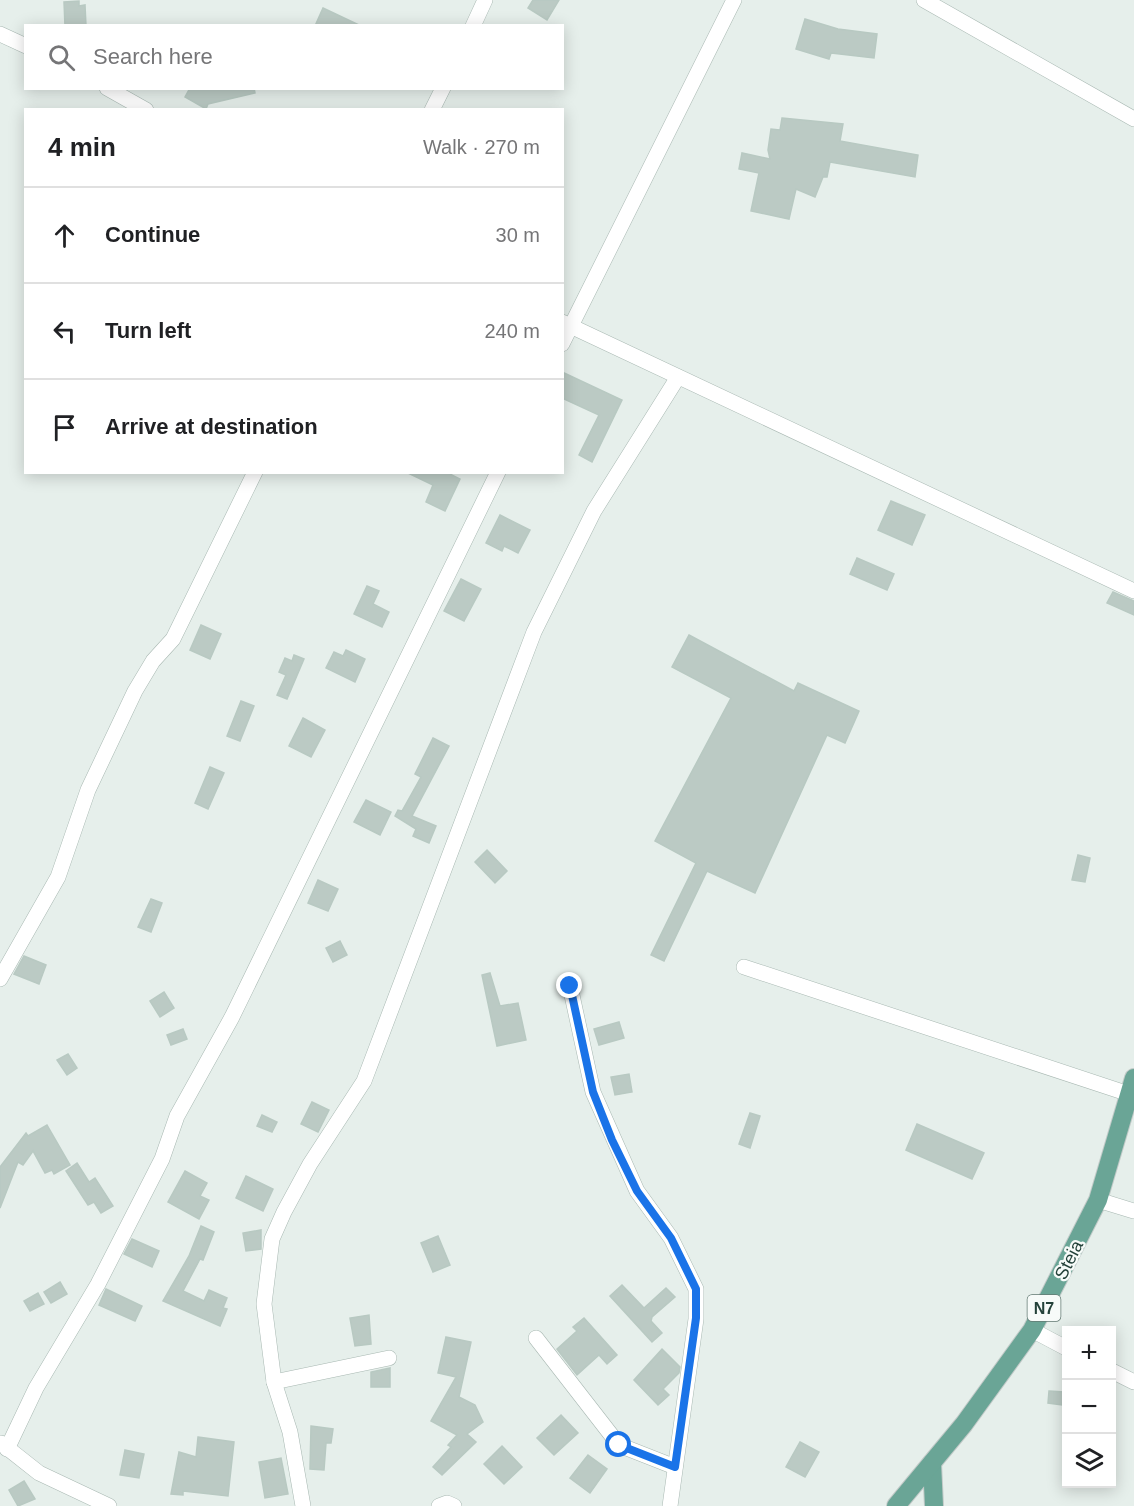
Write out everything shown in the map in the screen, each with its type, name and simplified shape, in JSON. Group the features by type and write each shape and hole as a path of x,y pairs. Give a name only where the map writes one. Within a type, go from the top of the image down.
{"main road":[{"name":"Steia","path":"897,1506 988,1393 1032,1330 1098,1200 1132,1086"},
{"path":"932,1463 934,1506"}],"street":[{"path":"474,24 485,0"},
{"path":"734,0 567,324 1134,591"},
{"path":"924,0 1134,119"},
{"path":"0,34 24,45"},
{"path":"111,90 142,108"},
{"path":"433,108 441,90"},
{"path":"303,1506 290,1432 274,1382 264,1304 273,1239 284,1212 310,1164 364,1081 534,632 594,511 678,377"},
{"path":"0,980 58,877 88,790 135,691 153,661 173,639 254,474"},
{"path":"109,1506 39,1473 4,1446 98,1284 157,1169 177,1116 232,1017 497,474"},
{"path":"744,967 1132,1086"},
{"path":"570,986 593,1092 612,1140 637,1191 671,1238 696,1289 696,1318 670,1506"},
{"path":"1098,1200 1134,1211"},
{"path":"1032,1330 1062,1346"},
{"path":"536,1338 619,1445 675,1467"},
{"path":"274,1382 389,1358"},
{"path":"1116,1373 1134,1383"},
{"path":"440,1506 447,1503 454,1506"}],"building":[{"path":"533,0 559,0 547,20 528,8"},
{"path":"79,1 79,6 85,5 86,24 65,24 64,2"},
{"path":"323,8 357,24 316,24"},
{"path":"805,19 838,29 877,34 874,58 831,53 829,59 796,49"},
{"path":"189,90 254,90 255,93 208,104 206,108 185,97"},
{"path":"782,118 843,124 840,141 918,155 915,177 830,162 827,177 823,177 815,197 796,189 789,219 751,211 759,173 739,169 742,153 770,159 768,150 771,129 780,130"},
{"path":"564,373 622,400 592,462 579,455 599,415 564,399"},
{"path":"410,474 450,474 460,479 445,511 426,502 433,485"},
{"path":"891,501 925,515 912,545 878,530"},
{"path":"500,515 530,530 518,553 504,546 502,551 486,543"},
{"path":"857,558 894,574 887,590 850,574"},
{"path":"461,579 481,589 464,621 444,611"},
{"path":"367,586 379,591 373,604 389,612 382,627 354,614"},
{"path":"1113,592 1134,601 1134,615 1107,603"},
{"path":"201,625 221,634 210,659 190,650"},
{"path":"689,635 794,691 798,683 859,711 845,743 827,735 755,893 707,871 664,961 651,955 696,863 655,841 731,698 672,667"},
{"path":"346,650 365,659 355,682 326,668 334,652 343,656"},
{"path":"294,655 304,659 287,699 277,695 286,675 279,672 285,658 292,661"},
{"path":"241,701 254,706 240,741 227,736"},
{"path":"303,718 325,730 311,757 289,746"},
{"path":"433,738 449,746 412,816 436,826 429,843 413,836 416,829 395,816 398,810 402,811 421,777 415,774"},
{"path":"210,767 224,773 208,809 195,803"},
{"path":"366,800 391,812 380,835 354,822"},
{"path":"487,850 507,871 495,883 475,862"},
{"path":"1078,855 1090,858 1085,882 1072,880"},
{"path":"318,880 338,889 328,911 308,903"},
{"path":"151,899 162,903 151,932 138,927"},
{"path":"340,941 347,955 333,962 326,948"},
{"path":"24,956 46,965 39,984 14,974"},
{"path":"490,973 500,1006 518,1003 526,1040 497,1046 482,975"},
{"path":"164,992 174,1008 160,1017 150,1001"},
{"path":"619,1022 624,1038 599,1045 594,1029"},
{"path":"183,1029 187,1039 171,1045 167,1035"},
{"path":"68,1054 77,1068 67,1075 57,1060"},
{"path":"629,1074 632,1092 615,1095 611,1077"},
{"path":"312,1102 329,1110 318,1132 301,1124"},
{"path":"750,1113 760,1116 750,1148 739,1144"},
{"path":"262,1115 277,1122 272,1132 257,1126"},
{"path":"917,1124 984,1153 972,1179 906,1150"},
{"path":"47,1125 70,1165 54,1174 52,1170 45,1173 33,1151 23,1165 18,1162 0,1208 0,1167 26,1133 28,1136"},
{"path":"77,1163 89,1182 95,1178 113,1206 101,1213 94,1202 88,1205 66,1171"},
{"path":"185,1171 207,1183 200,1196 209,1200 199,1219 168,1202"},
{"path":"246,1176 273,1189 263,1211 236,1198"},
{"path":"201,1226 214,1232 203,1260 200,1259 183,1291 204,1301 209,1290 227,1298 223,1308 227,1309 220,1326 163,1301 189,1256"},
{"path":"261,1230 261,1249 246,1251 243,1233"},
{"path":"438,1236 450,1265 433,1272 421,1243"},
{"path":"132,1239 159,1251 152,1267 124,1254"},
{"path":"60,1282 67,1294 51,1303 44,1292"},
{"path":"622,1285 644,1308 666,1288 675,1297 652,1317 651,1321 662,1333 652,1342 610,1296"},
{"path":"106,1289 142,1306 135,1321 99,1305"},
{"path":"38,1293 44,1304 30,1311 24,1301"},
{"path":"369,1315 371,1344 355,1346 350,1318"},
{"path":"584,1318 617,1355 607,1364 599,1355 577,1375 557,1349 577,1331 573,1327"},
{"path":"446,1337 471,1342 459,1397 475,1405 483,1422 467,1434 476,1442 442,1475 433,1467 451,1447 448,1445 457,1435 431,1421 456,1377 438,1373"},
{"path":"662,1349 680,1367 679,1373 663,1389 669,1395 658,1405 634,1380"},
{"path":"390,1368 390,1387 371,1387 371,1372"},
{"path":"1049,1391 1062,1392 1062,1405 1048,1403"},
{"path":"561,1415 578,1433 554,1455 537,1438"},
{"path":"311,1426 333,1429 331,1443 326,1443 324,1470 310,1469"},
{"path":"198,1437 234,1442 228,1496 183,1491 183,1495 171,1494 179,1452 196,1457"},
{"path":"800,1442 819,1452 805,1477 786,1467"},
{"path":"502,1446 522,1467 504,1484 484,1464"},
{"path":"125,1450 144,1454 139,1478 120,1475"},
{"path":"588,1455 607,1469 590,1493 570,1478"},
{"path":"281,1458 288,1494 265,1498 259,1462"},
{"path":"24,1481 35,1499 18,1506 9,1490"}],"route":[{"path":"570,986 593,1092 612,1140 637,1191 671,1238 696,1289 696,1318 675,1467 619,1445"}]}
